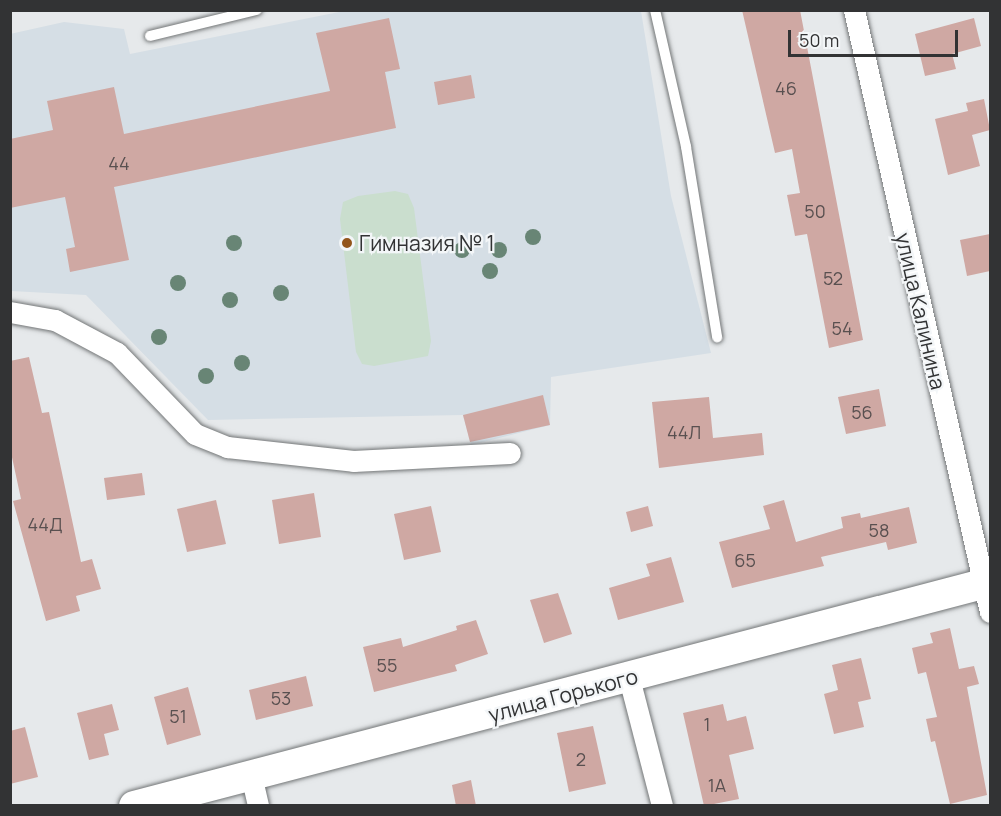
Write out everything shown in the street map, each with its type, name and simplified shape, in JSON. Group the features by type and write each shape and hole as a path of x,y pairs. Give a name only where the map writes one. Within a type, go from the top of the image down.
{"main road":[{"name":"улица Горького","path":"134,806 629,678 987,582"}],"street":[{"name":"улица Калинина","path":"854,10 987,582 990,612"},
{"path":"10,312 56,320 117,353 195,434 227,447 352,461 510,453"},
{"path":"629,678 662,806"},
{"path":"251,776 258,806"}],"lane":[{"path":"150,36 257,10"},
{"path":"656,10 686,147 717,337"}],"shaded area":[{"name":"Гимназия № 1","path":"344,11 641,11 671,196 711,353 551,377 550,425 471,445 463,415 208,420 86,295 11,291 10,34 64,22 124,29 130,54"}],"green space":[{"path":"395,191 408,194 414,208 431,341 428,356 374,366 362,364 356,352 340,219 343,202 358,196"}],"building":[{"path":"742,10 800,10 863,340 829,348 807,234 795,236 787,195 800,193 792,149 775,153"},
{"path":"389,18 400,69 385,72 396,128 114,187 129,260 70,272 66,249 75,247 65,197 10,208 10,139 53,130 47,101 114,87 124,134 330,91 316,33"},
{"path":"974,18 981,46 952,54 956,69 925,76 915,34"},
{"path":"471,75 475,98 438,105 434,82"},
{"path":"984,99 990,130 972,135 980,166 948,175 935,119 968,111 966,103"},
{"path":"990,234 990,271 967,276 960,240"},
{"path":"29,357 42,413 49,412 81,562 92,559 101,589 76,596 80,611 46,621 13,501 21,499 10,448 10,361"},
{"path":"879,389 886,426 846,434 838,397"},
{"path":"543,395 550,425 470,442 463,415"},
{"path":"709,397 713,438 762,433 764,455 659,468 652,402"},
{"path":"142,473 145,495 107,500 104,478"},
{"path":"314,493 321,537 279,544 272,500"},
{"path":"216,500 226,544 187,552 177,509"},
{"path":"784,500 796,542 843,528 841,517 860,513 861,518 909,507 917,543 888,550 886,542 821,557 824,566 732,588 719,542 770,529 763,506"},
{"path":"431,506 441,552 404,560 394,514"},
{"path":"648,506 653,526 631,532 626,512"},
{"path":"671,557 684,602 618,620 609,588 650,576 646,564"},
{"path":"558,593 572,634 544,643 530,600"},
{"path":"476,620 488,654 455,665 457,671 374,692 363,647 401,638 403,647 457,630 456,626"},
{"path":"950,628 959,669 974,666 979,684 967,687 987,795 950,804 935,741 931,742 926,719 937,717 926,672 918,674 912,648 933,643 930,633"},
{"path":"861,658 871,699 858,702 864,727 834,734 824,694 838,690 832,665"},
{"path":"306,676 313,706 256,720 249,690"},
{"path":"188,687 201,735 167,745 154,697"},
{"path":"112,704 119,730 104,734 109,755 89,760 77,713"},
{"path":"723,704 727,721 746,716 754,749 729,755 739,799 704,806 683,713"},
{"path":"593,726 606,784 569,792 557,733"},
{"path":"25,727 38,777 10,784 10,731"},
{"path":"471,780 476,806 456,806 452,785"}],"place":[{"name":"Гимназия № 1","path":"347,243"}]}
